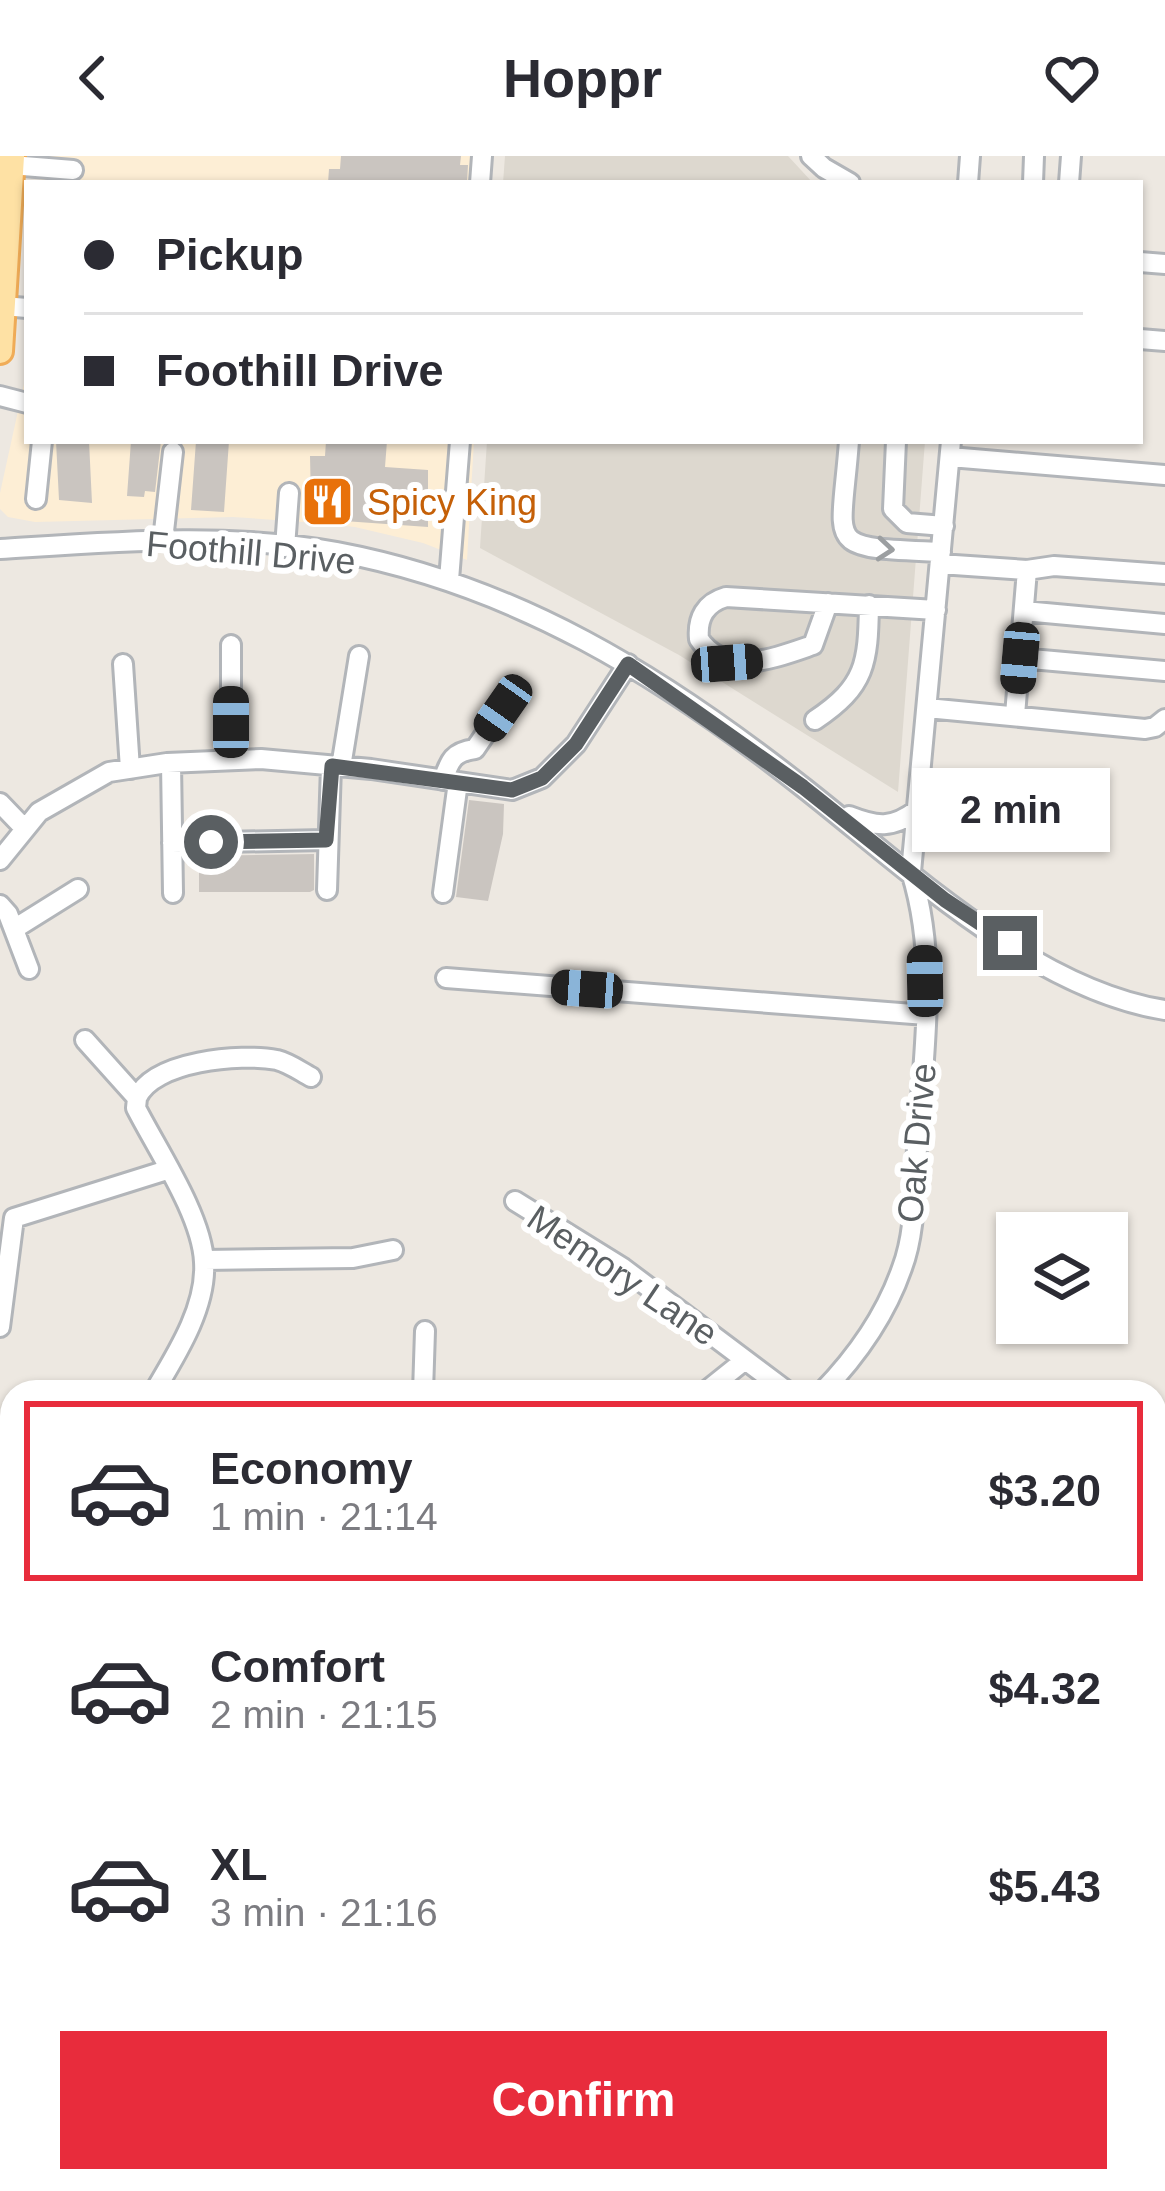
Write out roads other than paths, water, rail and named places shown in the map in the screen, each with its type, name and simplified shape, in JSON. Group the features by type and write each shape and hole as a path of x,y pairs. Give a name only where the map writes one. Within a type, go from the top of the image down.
{"main road":[{"path":"0,351 15,307 3,261 12,161"}],"street":[{"path":"812,156 845,180"},
{"path":"12,161 73,170"},
{"path":"36,499 42,444"},
{"path":"449,580 460,444"},
{"path":"849,444 841,526 846,537 859,546 1027,570 1054,566 1165,574"},
{"path":"896,444 893,508 907,523 944,526"},
{"path":"951,449 1165,475"},
{"name":"Oak Drive","path":"831,1380 877,1322 903,1266 911,1226 926,1016 924,912 911,872 951,449"},
{"path":"164,540 172,452"},
{"path":"285,548 289,493"},
{"name":"Foothill Drive","path":"0,550 164,540 334,552 449,580 553,621 628,664 982,926 1080,985 1165,1010"},
{"path":"1015,716 1027,570"},
{"path":"828,603 813,645 794,652 727,663 708,653 699,639 702,613 712,601 726,597 869,605 936,610"},
{"path":"815,720 845,700 866,664 869,605"},
{"path":"1024,611 1165,624"},
{"path":"231,760 232,645"},
{"path":"327,890 326,840 358,656"},
{"path":"1020,658 1165,671"},
{"path":"123,664 130,769"},
{"path":"0,860 39,812 109,772 171,763 261,759 512,790 542,778 576,744 628,664"},
{"path":"443,893 450,759 475,748 503,708"},
{"path":"927,708 1145,729 1156,728 1165,719"},
{"path":"171,763 173,893"},
{"path":"0,803 26,829"},
{"path":"828,808 876,826 901,823 917,810"},
{"path":"172,843 326,840"},
{"path":"14,929 78,889"},
{"path":"0,904 28,969"},
{"path":"446,978 926,1016"},
{"path":"85,1040 137,1098"},
{"path":"160,1380 201,1296 204,1260 195,1225 136,1108 137,1098 150,1080 234,1056 281,1060 311,1077"},
{"path":"0,1327 14,1218 167,1170"},
{"name":"Memory Lane","path":"514,1201 623,1268 772,1380"},
{"path":"204,1260 353,1258 393,1250"},
{"path":"423,1380 424,1330"},
{"path":"720,1380 746,1360"}],"place":[{"name":"Spicy King","path":"328,502"}]}
